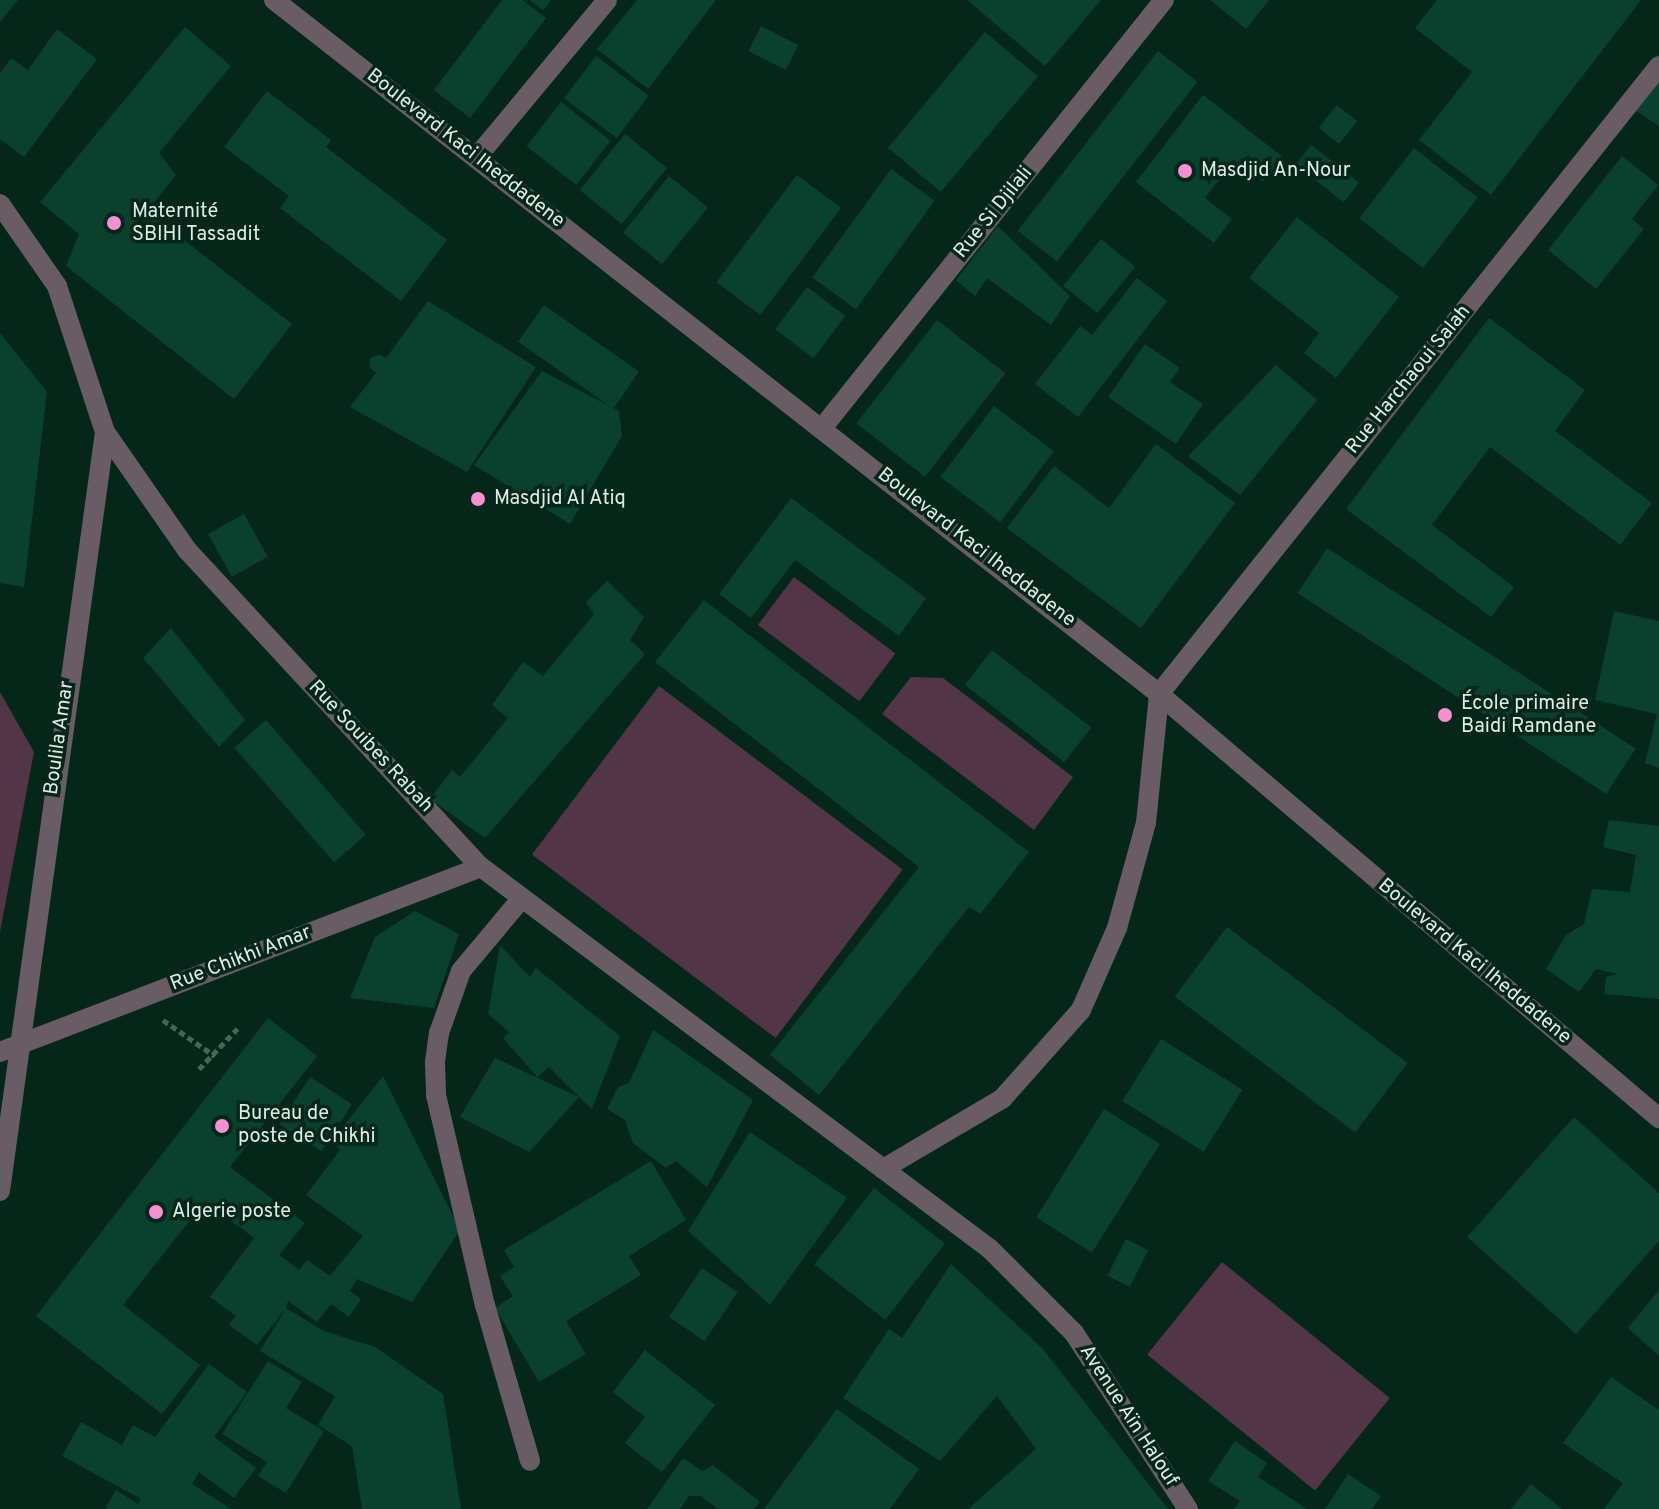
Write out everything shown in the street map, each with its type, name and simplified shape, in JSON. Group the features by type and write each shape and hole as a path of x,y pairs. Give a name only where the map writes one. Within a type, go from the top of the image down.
{"street":[{"name":"Boulevard Kaci Iheddadene","path":"274,0 823,427 1159,694 1659,1118"},
{"path":"476,158 607,0"},
{"name":"Rue Si Djilali","path":"823,427 1164,0"},
{"name":"Rue Harchaoui Salah","path":"1159,694 1659,66"},
{"name":"Rue Souibes Rabah","path":"0,204 57,286 105,432 187,550 481,867 883,1169"},
{"name":"Boulila Amar","path":"0,1191 105,432"},
{"path":"883,1169 1002,1099 1081,1010 1117,928 1146,823 1159,694"},
{"name":"Rue Chikhi Amar","path":"0,1052 481,867"},
{"path":"522,898 461,971 439,1033 435,1063 436,1095 485,1305 530,1461"},
{"name":"Avenue Aïn Halouf","path":"883,1169 990,1249 1074,1333 1188,1509"}],"path":[{"path":"201,1068 211,1053 240,1026"},
{"path":"177,1033 211,1053"}],"shaded area":[{"path":"794,577 895,653 859,701 758,625"},
{"path":"911,677 943,678 1073,777 1034,830 882,714"},
{"path":"659,686 903,870 776,1038 532,855"},
{"path":"0,692 34,752 0,932"},
{"path":"1222,1262 1390,1398 1315,1490 1147,1354"}],"building":[{"path":"0,0 18,0 0,22"},
{"path":"502,0 522,0 546,18 470,118 434,90"},
{"path":"530,0 551,0 543,10"},
{"path":"637,0 716,0 648,89 597,49"},
{"path":"967,0 1101,0 1045,66"},
{"path":"1210,0 1269,0 1246,29"},
{"path":"1437,0 1641,0 1491,195 1419,140 1472,72 1415,28"},
{"path":"761,26 798,45 786,70 748,51"},
{"name":"Maternité SBIHI Tassadit","path":"185,27 231,66 159,153 176,175 147,211 292,324 234,399 66,266 79,234 40,202"},
{"path":"57,29 97,59 24,157 0,139 0,73 11,58 28,70"},
{"path":"985,32 1038,76 941,192 888,148"},
{"path":"1158,51 1197,82 1057,261 1018,231"},
{"path":"596,56 649,96 617,138 564,98"},
{"path":"1659,76 1659,126 1633,109"},
{"path":"267,91 331,140 326,147 447,240 401,301 280,208 289,196 224,147"},
{"name":"Masdjid An-Nour","path":"1203,95 1283,157 1263,182 1234,160 1205,198 1232,219 1214,243 1136,182"},
{"path":"561,102 611,141 576,185 527,146"},
{"path":"1337,105 1357,121 1339,144 1319,128"},
{"path":"625,134 667,168 622,224 580,190"},
{"path":"1311,145 1359,183 1344,202 1296,165"},
{"path":"1414,148 1478,198 1423,268 1359,218"},
{"path":"1622,156 1658,185 1632,219 1644,229 1596,289 1548,250"},
{"path":"891,169 935,201 856,309 812,277"},
{"path":"797,175 841,208 760,315 716,282"},
{"path":"669,176 708,207 662,264 623,233"},
{"path":"1297,217 1399,297 1336,378 1304,353 1319,333 1249,278"},
{"path":"998,226 1070,296 1051,325 987,278 975,296 956,280"},
{"path":"1101,239 1135,267 1097,313 1063,286"},
{"path":"1137,278 1167,301 1078,417 1035,384 1080,326 1092,335"},
{"path":"807,287 845,316 813,358 775,329"},
{"path":"428,301 536,367 467,472 350,407 376,373 369,367 370,358 380,354 386,358"},
{"path":"544,305 639,372 613,408 518,342"},
{"path":"1489,318 1585,390 1555,431 1652,503 1620,545 1490,447 1432,525 1514,587 1491,617 1346,509"},
{"path":"937,320 1006,374 925,477 856,423"},
{"path":"0,333 47,392 24,587 0,583"},
{"path":"1145,344 1180,368 1170,382 1203,404 1176,444 1108,397"},
{"path":"1276,365 1317,400 1240,495 1188,456"},
{"path":"542,371 619,411 622,436 570,524 474,465"},
{"path":"994,406 1054,451 1000,522 940,477"},
{"path":"1156,444 1235,503 1141,628 1007,528 1054,466 1109,508"},
{"path":"791,498 926,598 899,636 795,560 751,618 719,594"},
{"path":"244,514 268,557 232,577 208,534"},
{"path":"1327,548 1636,748 1606,794 1298,593"},
{"path":"607,581 644,617 630,640 645,654 485,838 430,799 452,770 460,777 508,718 492,705 523,662 543,676 594,614 586,602"},
{"path":"704,600 1029,852 980,914 969,907 819,1095 770,1055 919,867 655,662"},
{"path":"1614,611 1659,621 1659,768 1645,763 1657,714 1595,700"},
{"path":"171,628 245,720 219,747 143,658"},
{"path":"992,650 1091,728 1064,762 965,685"},
{"path":"266,720 366,835 334,862 234,748"},
{"path":"1609,820 1659,826 1659,999 1604,994 1606,977 1618,974 1596,969 1579,992 1546,969 1566,935 1584,924 1592,889 1630,892 1636,855 1603,847"},
{"path":"415,911 459,934 434,1008 350,998 375,937"},
{"path":"1227,927 1407,1063 1355,1132 1175,996"},
{"path":"500,945 530,977 536,968 620,1036 592,1109 549,1067 537,1077 503,1038 509,1032 488,1014"},
{"path":"268,1018 317,1056 230,1167 305,1223 279,1255 299,1270 307,1260 330,1276 363,1236 306,1195 340,1150 332,1141 383,1076 460,1230 412,1302 357,1279 350,1291 361,1299 349,1317 331,1304 317,1322 288,1301 257,1345 229,1325 236,1316 210,1297 254,1238 205,1201 123,1305 200,1365 162,1414 36,1316"},
{"path":"653,1030 753,1100 707,1187 676,1161 666,1168 633,1143 625,1120 607,1109 618,1087 629,1083"},
{"path":"1161,1039 1242,1090 1204,1152 1122,1101"},
{"path":"495,1058 579,1097 529,1152 460,1117"},
{"path":"310,1077 352,1104 321,1151 280,1124"},
{"path":"1104,1109 1160,1144 1092,1253 1036,1218"},
{"path":"1574,1117 1659,1193 1659,1241 1576,1334 1467,1237"},
{"path":"750,1132 847,1198 770,1305 688,1231"},
{"path":"651,1161 686,1220 629,1256 641,1275 566,1321 586,1354 539,1382 495,1308 513,1296 500,1276 514,1267 504,1250"},
{"path":"874,1188 945,1243 885,1320 814,1264"},
{"path":"1126,1239 1148,1250 1130,1287 1107,1276"},
{"path":"951,1264 1043,1349 1168,1509 968,1509 1036,1449 997,1396 940,1461 843,1398 889,1329 902,1338"},
{"path":"702,1268 738,1292 705,1341 669,1317"},
{"path":"1659,1290 1659,1356 1628,1328"},
{"path":"286,1308 324,1331 375,1347 443,1394 461,1509 362,1509 352,1446 318,1425 335,1396 260,1351"},
{"path":"645,1350 715,1405 662,1472 625,1443 645,1417 613,1392"},
{"path":"268,1361 302,1382 286,1408 324,1431 286,1493 258,1476 267,1462 222,1434"},
{"path":"209,1364 247,1392 214,1437 256,1468 234,1498 199,1472 192,1484 231,1509 105,1509 116,1490 138,1504 141,1499 62,1456 81,1422 122,1445 133,1425 155,1437"},
{"path":"1611,1377 1659,1410 1659,1509 1604,1509 1623,1483 1563,1443"},
{"path":"837,1409 919,1469 890,1509 764,1509"},
{"path":"1235,1441 1267,1463 1258,1477 1307,1509 1234,1509 1240,1501 1208,1481"},
{"path":"683,1458 702,1471 713,1465 760,1502 754,1509 718,1509 701,1496 689,1496 680,1509 647,1509"},
{"path":"1348,1474 1381,1496 1372,1509 1325,1509"},
{"path":"1531,1484 1562,1509 1511,1509"}],"place":[{"name":"Masdjid An-Nour","path":"1185,171"},
{"name":"Maternité SBIHI Tassadit","path":"114,223"},
{"name":"Masdjid Al Atiq","path":"478,499"},
{"name":"École primaire Baidi Ramdane","path":"1445,715"},
{"name":"Bureau de poste de Chikhi","path":"222,1126"},
{"name":"Algerie poste","path":"156,1212"}]}
